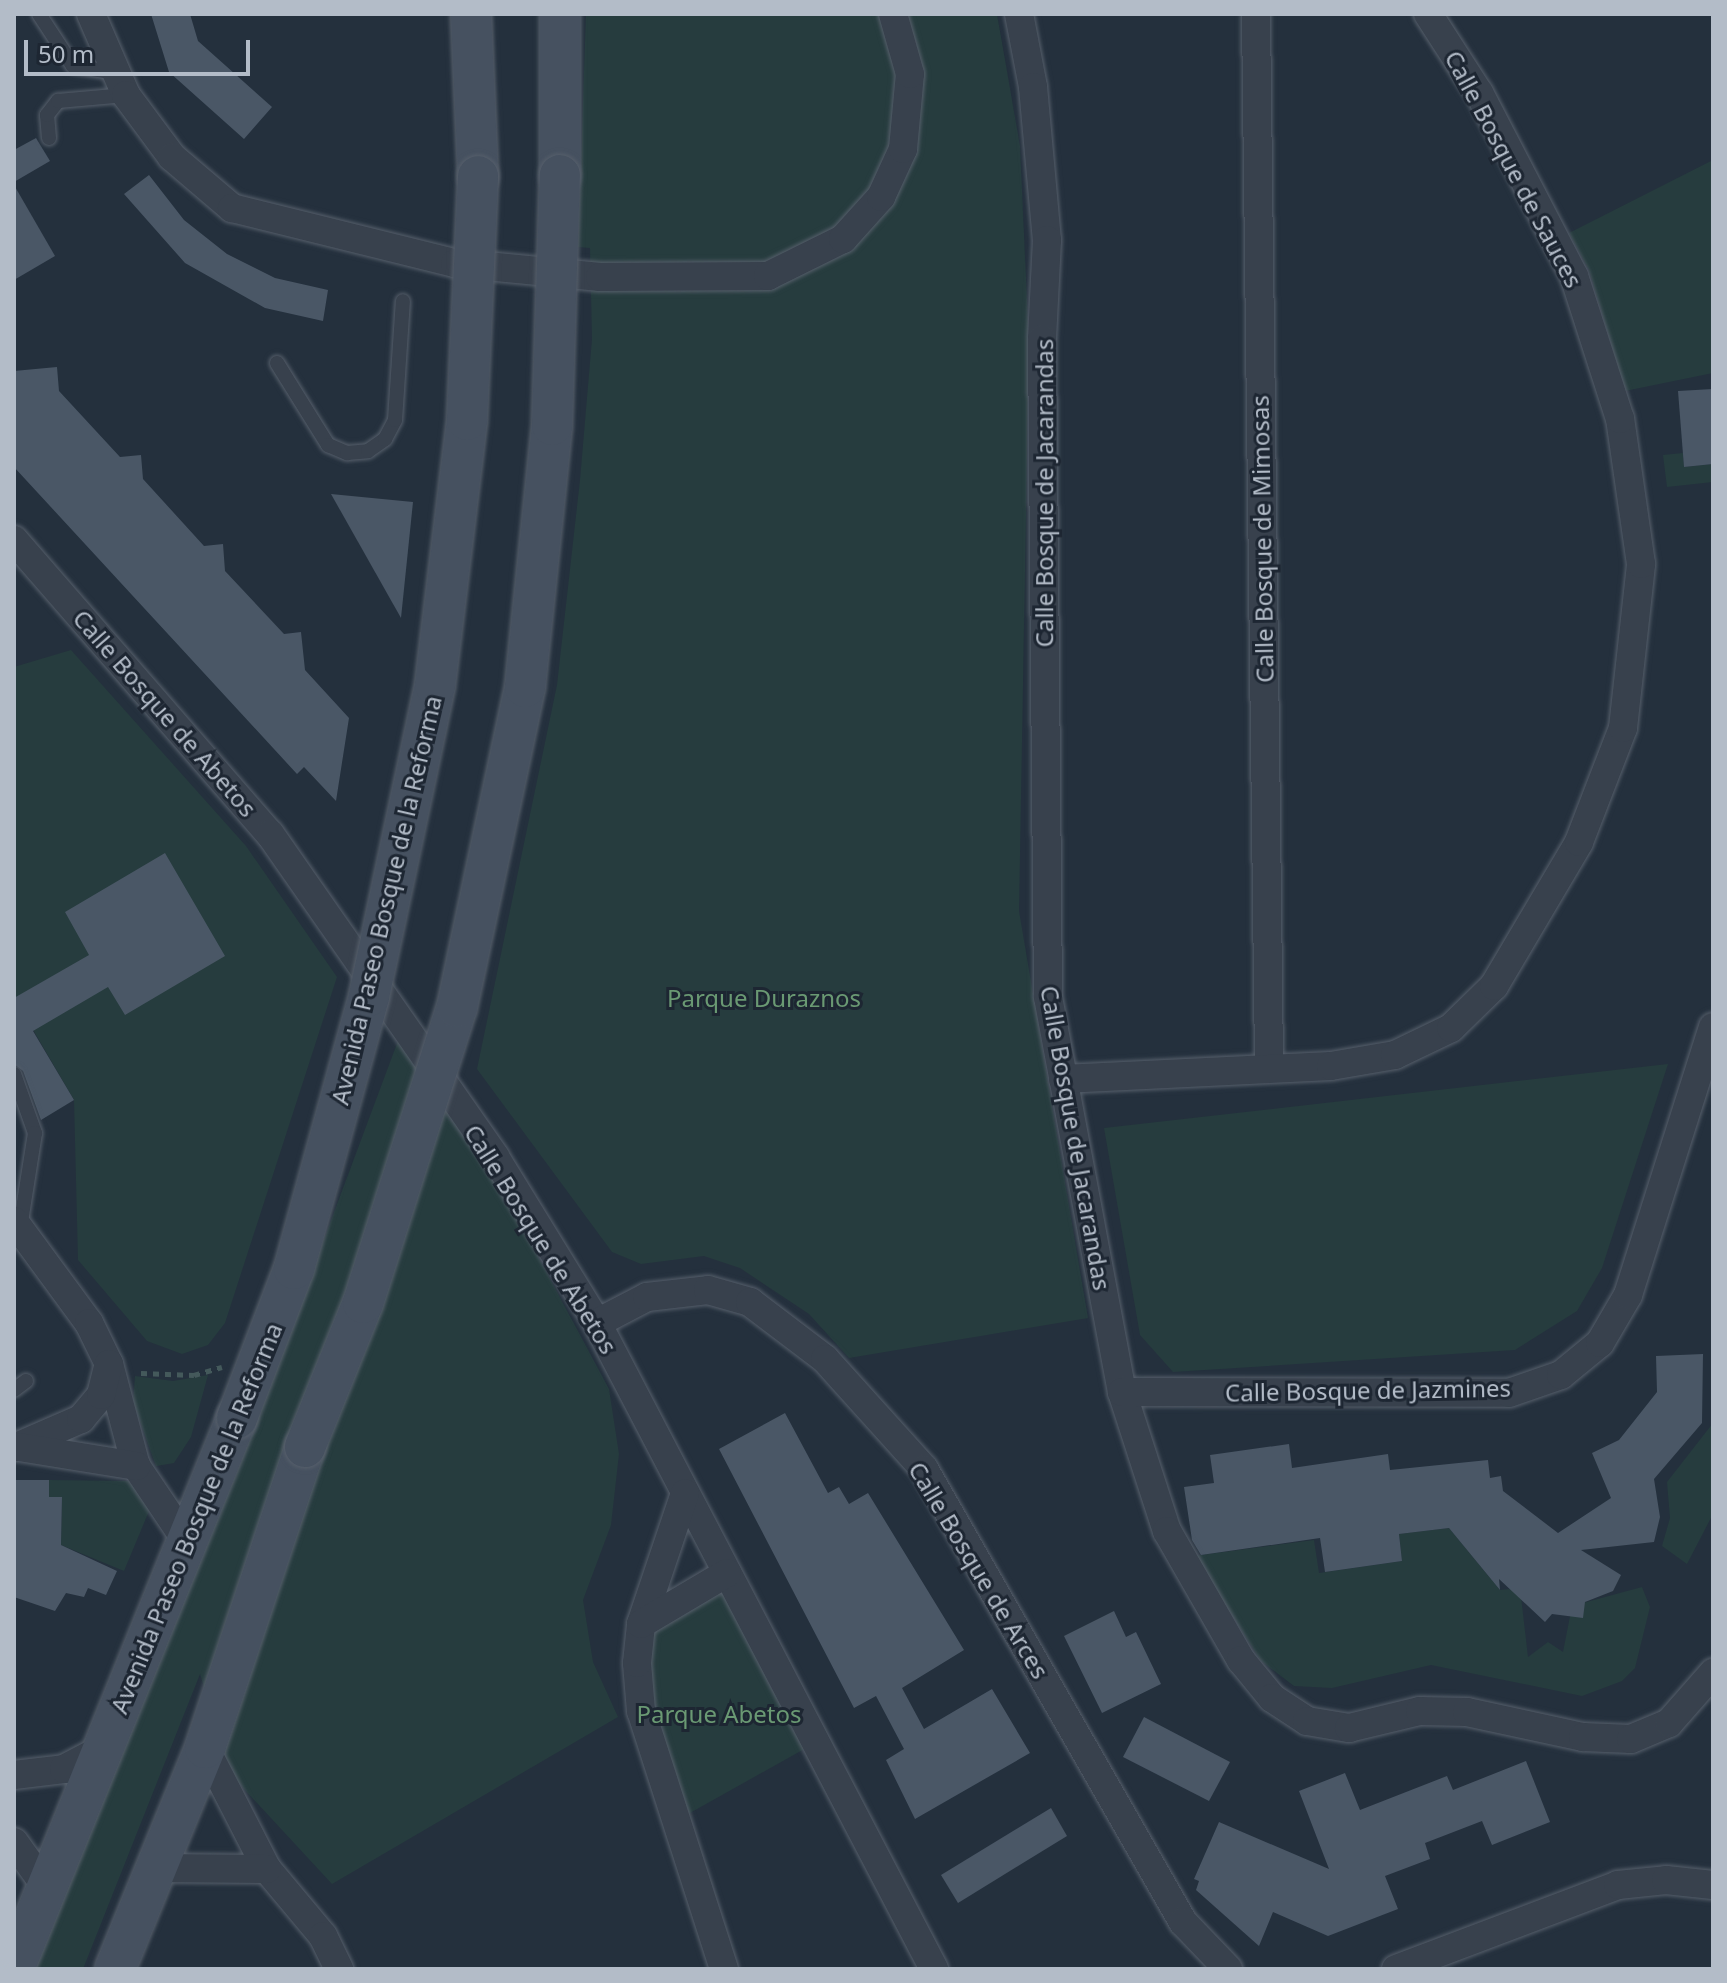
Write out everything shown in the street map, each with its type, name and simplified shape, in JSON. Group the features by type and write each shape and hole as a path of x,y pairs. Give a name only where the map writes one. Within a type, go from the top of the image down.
{"main road":[{"name":"Avenida Paseo Bosque de la Reforma","path":"14,1969 188,1543 294,1269 369,996 435,685 467,420 478,176 471,14"},
{"path":"115,1969 205,1748 305,1447 363,1303 457,1007 525,687 552,425 567,22"}],"street":[{"path":"91,14 122,84 172,157 232,208 344,240 531,273 768,276 843,239 894,173 911,99 906,49 893,14"},
{"name":"Calle Bosque de Jacarandas","path":"1019,14 1033,87 1047,240 1042,339 1048,997 1122,1392 1167,1531 1241,1660 1272,1698 1307,1721 1349,1728 1420,1711 1467,1712 1583,1737 1631,1739 1669,1723 1713,1673"},
{"name":"Calle Bosque de Mimosas","path":"1256,14 1269,1065"},
{"name":"Calle Bosque de Sauces","path":"1063,1079 1269,1065 1331,1066 1395,1055 1451,1028 1494,986 1579,842 1623,728 1641,564 1620,419 1574,276 1479,93 1428,14"},
{"name":"Calle Bosque de Abetos","path":"14,540 270,834 495,1157 597,1323 934,1969"},
{"name":"Calle Bosque de Jazmines","path":"1122,1392 1509,1393 1561,1375 1600,1343 1628,1295 1713,1027"},
{"path":"17,1225 89,1323 109,1364 136,1466 188,1543"},
{"name":"Calle Bosque de Arces","path":"597,1323 647,1297 708,1290 760,1308 825,1359 924,1469 1183,1922 1228,1969"},
{"path":"15,1447 81,1419 101,1395 109,1364"},
{"path":"15,1447 136,1466"},
{"path":"685,1493 641,1624 641,1711 724,1969"},
{"path":"641,1624 727,1573"},
{"path":"14,1775 64,1769 104,1748"},
{"path":"205,1748 267,1869 323,1936 339,1969"},
{"path":"14,1842 47,1888"},
{"path":"154,1868 267,1869"},
{"path":"1396,1969 1618,1885 1666,1880 1713,1885"}],"lane":[{"path":"39,14 73,66 122,84"},
{"path":"49,138 47,115 58,101 122,84"},
{"path":"277,363 320,438 337,450 368,451 392,430 403,301"},
{"path":"14,1074 35,1133 17,1225"}],"path":[{"path":"109,1364 151,1374 194,1375"}],"green space":[{"name":"Parque Duraznos","path":"586,14 997,14 1020,146 1029,344 1019,911 1088,1318 849,1358 809,1314 740,1268 704,1256 641,1264 612,1252 477,1069 557,685 580,480 592,339 590,248 578,247"},
{"path":"1713,160 1713,373 1625,391 1589,270 1569,233"},
{"path":"1683,453 1684,467 1713,464 1713,482 1667,487 1663,455"},
{"path":"71,650 246,846 337,977 225,1323 208,1345 182,1354 147,1341 78,1260 74,1100 14,997 14,667"},
{"path":"408,1014 609,1389 619,1454 611,1525 583,1600 593,1662 618,1717 332,1884 231,1775 200,1674 83,1969 26,1969 238,1470"},
{"path":"1668,1064 1602,1268 1577,1311 1515,1350 1173,1372 1140,1335 1104,1128"},
{"path":"208,1375 191,1437 174,1463 156,1466 133,1402 135,1376 173,1381"},
{"path":"1713,1423 1713,1514 1687,1564 1662,1546 1670,1518 1667,1482"},
{"path":"49,1480 129,1481 152,1504 124,1571 61,1545 62,1498 49,1497"},
{"path":"1449,1528 1500,1590 1520,1588 1528,1657 1548,1642 1563,1652 1572,1606 1642,1587 1650,1607 1635,1668 1622,1681 1582,1696 1431,1665 1332,1688 1294,1686 1261,1661 1194,1556 1314,1540 1319,1573 1402,1561 1399,1534"},
{"name":"Parque Abetos","path":"727,1573 815,1743 681,1818 641,1711 641,1624"}],"building":[{"path":"151,14 190,14 198,41 272,107 244,139 169,72"},
{"path":"36,138 50,161 14,182 14,150"},
{"path":"149,175 184,220 227,254 275,278 328,290 323,321 265,308 185,263 124,194"},
{"path":"14,185 55,256 14,280"},
{"path":"57,367 59,391 120,457 141,455 143,479 204,546 223,544 225,571 284,634 301,632 305,670 349,718 336,801 304,767 297,774 14,467 14,371"},
{"path":"1713,389 1713,464 1684,467 1678,391"},
{"path":"331,494 413,502 401,618"},
{"path":"165,853 225,956 125,1015 108,987 33,1031 74,1100 41,1120 23,1071 14,1064 14,998 89,955 65,912"},
{"path":"1703,1354 1702,1423 1654,1479 1660,1517 1654,1542 1581,1550 1621,1575 1613,1591 1585,1602 1583,1618 1552,1614 1545,1622 1499,1579 1500,1590 1449,1528 1399,1534 1402,1561 1325,1572 1320,1538 1201,1555 1192,1540 1184,1487 1214,1483 1210,1455 1289,1444 1292,1468 1388,1454 1390,1470 1488,1460 1490,1478 1501,1476 1503,1491 1558,1533 1611,1498 1592,1453 1619,1440 1657,1392 1656,1356"},
{"path":"785,1413 828,1493 839,1487 849,1504 868,1493 964,1650 902,1688 924,1729 992,1689 1030,1753 915,1819 886,1760 904,1749 876,1696 854,1708 719,1449"},
{"path":"14,1480 49,1480 49,1497 62,1497 61,1545 117,1571 106,1595 88,1588 84,1597 66,1593 55,1611 14,1597"},
{"path":"1114,1611 1126,1637 1136,1632 1161,1684 1102,1713 1064,1636"},
{"path":"1144,1717 1230,1762 1209,1801 1123,1757"},
{"path":"1526,1761 1550,1822 1492,1845 1482,1821 1425,1843 1430,1859 1385,1876 1398,1909 1328,1936 1273,1912 1259,1946 1196,1890 1199,1881 1194,1879 1219,1822 1329,1869 1299,1791 1345,1773 1360,1810 1447,1776 1453,1790"},
{"path":"1051,1808 1067,1836 958,1903 941,1875"}]}
